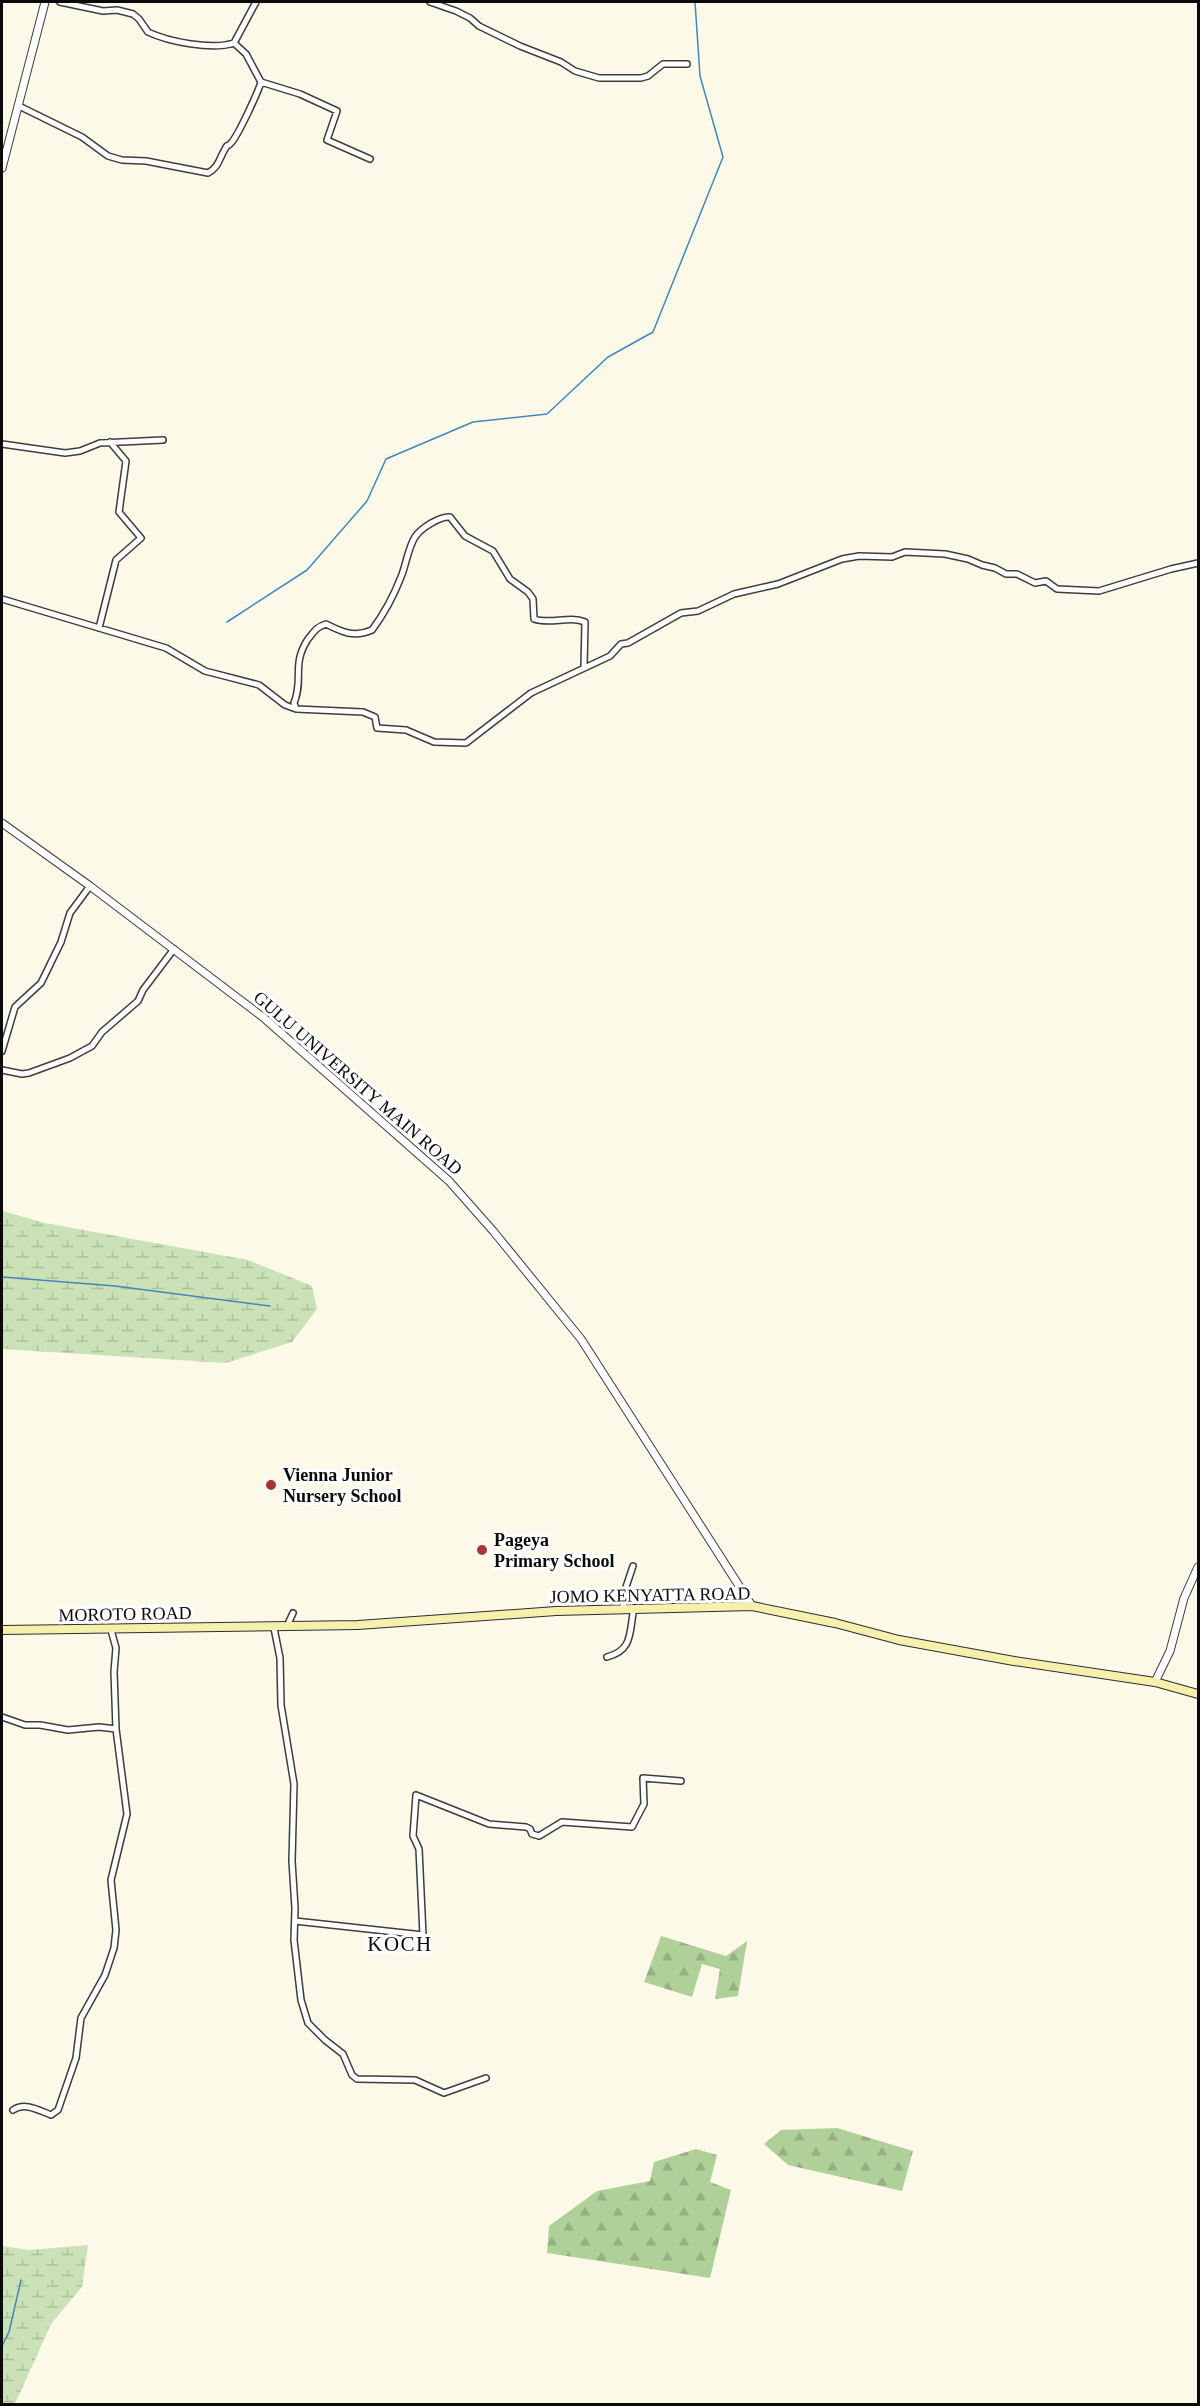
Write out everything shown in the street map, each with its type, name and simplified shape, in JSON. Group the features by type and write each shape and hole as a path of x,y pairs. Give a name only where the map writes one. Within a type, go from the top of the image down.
{"main road":[{"name":"JOMO KENYATTA ROAD","path":"274,1628 370,1625 556,1611 752,1606 835,1623 899,1640 1014,1661 1155,1682 1198,1694"},
{"name":"MOROTO ROAD","path":"2,1630 274,1628"}],"street":[{"path":"2,168 45,2"},
{"path":"19,106 82,137 108,156 208,172 215,169 258,94 261,82 246,54 234,43 202,45 172,39 148,32 133,14 117,10 103,11 60,2"},
{"path":"234,43 255,2"},
{"path":"430,2 456,11 479,26 520,46 561,62 575,71 599,78 641,78 648,76 663,64 687,64"},
{"path":"261,82 300,94 337,111 338,114 327,140 352,149 356,154 370,159"},
{"path":"2,444 65,453 110,442 163,440"},
{"path":"99,628 117,560 141,538 119,512 126,461 110,442"},
{"path":"296,709 294,703 298,693 299,657 315,628 326,624 354,635 372,630 400,579 414,538 446,517 450,518 465,536 493,551 510,579 524,587 533,598 534,619 554,622 579,620 585,622 584,667"},
{"path":"2,599 166,648 205,670 259,685 285,705 296,709 363,712 375,717 377,728 406,730 434,742 466,743 531,693 610,656 621,644 628,643 681,613 698,612 734,594 778,584 842,559 859,556 892,557 905,552 945,554 968,559 1006,574 1017,574 1035,583 1046,581 1057,589 1099,591 1171,568 1198,563"},
{"name":"GULU UNIVERSITY MAIN ROAD","path":"2,823 90,886 264,1018 449,1181 485,1221 581,1339 752,1606"},
{"path":"2,1051 15,1007 41,983 61,942 70,913 90,886"},
{"path":"2,1070 29,1073 70,1058 92,1046 102,1032 138,1001 143,990 174,949"},
{"path":"624,1609 625,1590 633,1566"},
{"path":"1155,1682 1170,1652 1184,1598 1198,1567"},
{"path":"607,1657 620,1654 629,1641 634,1608"},
{"path":"287,1626 293,1613"},
{"path":"274,1628 280,1658 281,1705 294,1784 292,1861 295,1953 306,2017 325,2040 343,2054 354,2077 366,2080 415,2080 444,2092 486,2078"},
{"path":"13,2110 24,2106 51,2115 58,2110 76,2058 81,2018 105,1976 114,1948 116,1930 111,1880 127,1814 116,1729 114,1672 116,1648 111,1630"},
{"path":"2,1717 25,1725 68,1730 99,1727 116,1729"},
{"path":"295,1921 423,1935 419,1849 413,1836 416,1795 489,1824 526,1827 532,1834 539,1836 562,1822 633,1827 644,1804 641,1788 643,1778 681,1781"}],"green space":[{"path":"2,1211 45,1223 248,1260 312,1286 317,1309 292,1342 226,1363 2,1349"},
{"path":"661,1936 726,1956 747,1941 738,1996 715,1999 720,1969 702,1964 692,1997 644,1982"},
{"path":"837,2128 913,2151 902,2191 788,2165 764,2144 781,2130"},
{"path":"696,2149 717,2155 710,2182 731,2190 710,2278 547,2253 549,2226 597,2191 650,2181 654,2162"},
{"path":"88,2245 82,2287 51,2324 15,2404 2,2404 2,2246 29,2250"}],"waterway":[{"path":"227,622 307,570 367,501 386,459 473,422 547,414 608,357 653,332 723,157 700,76 695,2"},
{"path":"2,1277 115,1286 270,1306"},
{"path":"2,2346 9,2332 21,2280"}],"place":[{"name":"Vienna Junior Nursery School","path":"271,1485"},
{"name":"Pageya Primary School","path":"482,1550"}],"district":[{"name":"KOCH","path":"400,1944"}]}
